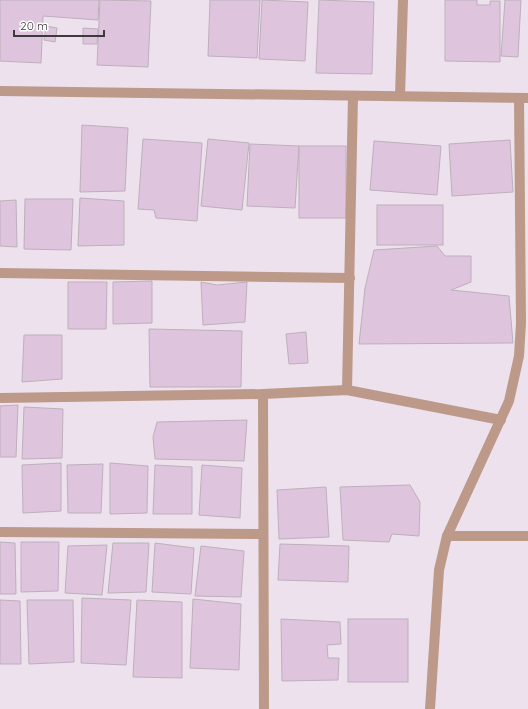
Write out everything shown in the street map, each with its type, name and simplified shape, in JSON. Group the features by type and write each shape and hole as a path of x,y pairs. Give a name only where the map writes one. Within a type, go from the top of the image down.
{"street":[{"path":"400,96 403,0"},
{"path":"0,91 524,98 525,323 509,401 447,536 439,570 430,709"},
{"path":"346,390 350,278 353,96"},
{"path":"0,273 350,278"},
{"path":"0,398 263,394 346,390 501,420"},
{"path":"263,394 264,709"},
{"path":"0,532 263,534"},
{"path":"447,536 528,536"}],"building":[{"path":"0,0 99,0 98,20 43,16 41,63 0,61"},
{"path":"100,0 151,1 148,67 97,65"},
{"path":"210,0 260,0 257,58 208,56"},
{"path":"262,0 308,2 305,61 259,59"},
{"path":"319,0 374,2 372,74 316,73"},
{"path":"445,0 477,0 477,5 490,5 490,1 500,1 500,62 445,61"},
{"path":"505,0 521,0 518,57 501,56"},
{"path":"46,26 57,28 55,42 44,40"},
{"path":"83,28 98,29 97,44 83,44"},
{"path":"82,125 128,128 125,191 80,192"},
{"path":"143,139 202,143 197,221 156,218 154,210 138,209"},
{"path":"208,139 249,143 242,210 201,206"},
{"path":"510,140 513,192 452,196 449,144"},
{"path":"374,141 441,146 437,195 370,190"},
{"path":"250,144 299,146 295,208 247,206"},
{"path":"299,146 346,146 346,218 299,218"},
{"path":"80,198 124,201 124,245 78,246"},
{"path":"25,199 73,199 71,250 24,249"},
{"path":"16,200 17,247 0,246 0,201"},
{"path":"377,205 443,205 443,245 377,245"},
{"path":"437,246 445,256 471,256 471,282 451,290 509,296 513,343 359,344 365,288 374,250"},
{"path":"152,281 152,323 113,324 113,282"},
{"path":"68,282 107,282 106,329 68,329"},
{"path":"201,282 217,285 247,282 245,322 203,325"},
{"path":"149,329 242,331 241,387 150,387"},
{"path":"306,332 308,363 289,364 286,334"},
{"path":"24,335 62,335 62,379 22,382"},
{"path":"18,405 16,457 0,457 0,406"},
{"path":"24,407 63,409 62,458 22,459"},
{"path":"247,420 244,461 155,459 153,437 157,422"},
{"path":"61,463 61,511 23,513 22,465"},
{"path":"110,463 148,466 147,513 110,514"},
{"path":"103,464 101,513 68,513 67,465"},
{"path":"155,465 192,467 192,514 153,514"},
{"path":"202,465 242,468 240,518 199,515"},
{"path":"410,485 420,502 419,536 392,534 389,542 343,540 340,487"},
{"path":"326,487 329,537 279,539 277,490"},
{"path":"0,542 15,543 16,594 0,594"},
{"path":"21,542 59,542 58,591 21,592"},
{"path":"113,543 149,543 146,592 108,593"},
{"path":"155,543 194,548 191,594 152,592"},
{"path":"280,544 349,546 348,582 278,580"},
{"path":"107,545 102,595 65,593 68,546"},
{"path":"201,546 244,551 241,597 195,596"},
{"path":"82,598 131,600 126,665 81,663"},
{"path":"193,599 241,604 239,670 190,668"},
{"path":"0,600 20,601 21,664 0,664"},
{"path":"27,600 73,600 74,662 29,664"},
{"path":"137,600 182,602 182,678 133,677"},
{"path":"281,619 340,622 341,644 327,645 328,658 339,658 338,680 282,681"},
{"path":"348,619 408,619 408,682 348,682"}]}
